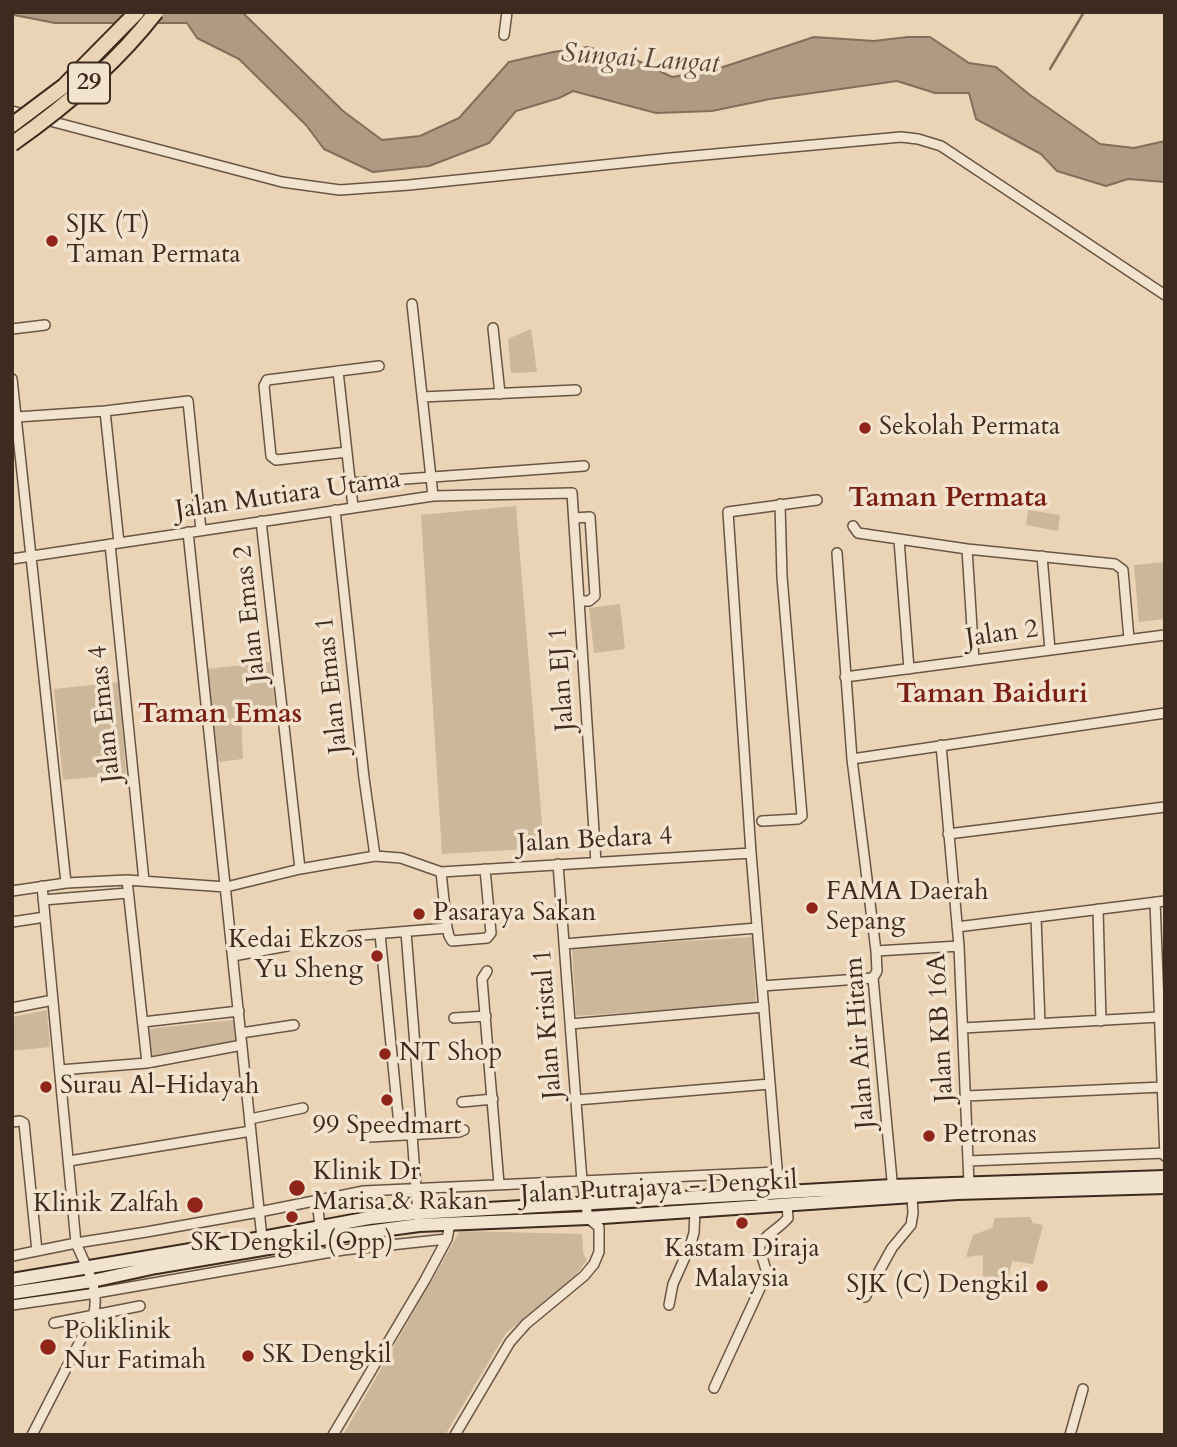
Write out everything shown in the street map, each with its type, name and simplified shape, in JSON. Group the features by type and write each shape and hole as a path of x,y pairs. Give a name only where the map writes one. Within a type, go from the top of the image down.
{"highway":[{"name":"29","path":"12,125 64,86 137,12"},
{"name":"29","path":"12,144 64,105 104,70 156,12"}],"main road":[{"path":"893,1191 970,1184 1165,1177"},
{"path":"893,1191 912,1196 1165,1187"},
{"name":"Jalan Putrajaya - Dengkil","path":"12,1280 369,1218 418,1219 586,1204 779,1192 893,1191"},
{"name":"Jalan Putrajaya - Dengkil","path":"12,1293 33,1296 94,1287 156,1268 345,1235 418,1219 450,1224 587,1218 787,1205 893,1191"}],"street":[{"path":"504,35 507,12"},
{"path":"12,111 282,182 340,190 901,137 918,139 942,146 1165,295"},
{"path":"412,304 433,496"},
{"path":"12,329 45,325"},
{"path":"493,328 500,394"},
{"path":"347,452 276,460 271,456 264,386 267,380 379,366"},
{"path":"338,371 353,507"},
{"path":"12,379 66,883"},
{"path":"422,397 576,390"},
{"path":"16,417 105,411 188,401 201,530"},
{"name":"Jalan Emas 4","path":"105,411 144,881"},
{"path":"351,483 584,466"},
{"name":"Jalan Mutiara Utama","path":"12,559 433,496 572,493"},
{"name":"Jalan EJ 1","path":"572,493 596,862"},
{"path":"779,1192 751,853 728,512 817,500"},
{"path":"762,821 798,819 802,816 782,577 779,504"},
{"name":"Jalan Emas 1","path":"335,510 375,856"},
{"path":"574,518 590,517 595,596 589,601 579,601"},
{"name":"Jalan Emas 2","path":"261,521 300,869"},
{"path":"853,526 858,533 899,540 1115,564 1123,570 1129,639"},
{"path":"188,532 262,1238"},
{"path":"899,540 909,669"},
{"path":"967,549 974,660"},
{"name":"Jalan Air Hitam","path":"837,552 852,759 876,951 877,971 873,978 893,1191"},
{"path":"1042,556 1050,650"},
{"name":"Jalan 2","path":"845,677 1165,635"},
{"path":"852,759 1165,713"},
{"name":"Jalan KB 16A","path":"940,745 959,946 970,1184"},
{"path":"948,834 1165,807"},
{"name":"Jalan Bedara 4","path":"441,872 751,853"},
{"path":"12,891 66,883 127,880 226,887 300,869 375,856 401,858 441,872 447,928 452,941 487,938 491,933 485,869"},
{"name":"Jalan Kristal 1","path":"455,1435 510,1342 526,1324 583,1276 594,1264 598,1252 599,1227 587,1218 582,1181 558,864"},
{"path":"127,880 147,1063"},
{"path":"33,1434 96,1306 94,1287 76,1243 41,886"},
{"path":"43,900 128,893"},
{"path":"957,928 1160,902 1159,1017 1162,1037 1165,1155 968,1161"},
{"path":"1098,909 1101,1021"},
{"path":"12,922 45,917"},
{"path":"1035,917 1040,1024"},
{"path":"346,939 350,936 447,928"},
{"path":"564,944 757,928"},
{"path":"406,932 417,1134 418,1219"},
{"path":"380,934 400,1135"},
{"path":"233,956 286,946"},
{"path":"876,951 959,946"},
{"path":"487,971 482,979 499,1184"},
{"path":"762,986 873,978"},
{"path":"12,1008 53,1000"},
{"path":"570,1024 764,1007"},
{"path":"143,1022 239,1011"},
{"path":"454,1018 486,1016"},
{"path":"963,1028 1159,1017"},
{"path":"241,1033 294,1025"},
{"path":"60,1070 147,1063 242,1045"},
{"path":"576,1100 770,1084"},
{"path":"965,1096 1162,1087"},
{"path":"462,1102 493,1099"},
{"path":"250,1119 303,1108"},
{"path":"12,1122 24,1123 37,1251"},
{"path":"365,1134 369,1137 464,1130"},
{"path":"69,1161 251,1131"},
{"path":"12,1256 364,1191 777,1172"},
{"path":"865,1297 892,1248 911,1225 914,1213 912,1196"},
{"path":"317,1200 320,1227"},
{"path":"714,1388 767,1273 759,1247 762,1240 788,1218 787,1205"},
{"path":"669,1305 673,1284 694,1233 695,1210"},
{"path":"333,1435 425,1280 447,1239 450,1224"},
{"path":"94,1287 158,1283 343,1250 447,1239"},
{"path":"156,1268 158,1283"},
{"path":"12,1305 33,1296"},
{"path":"54,1323 140,1306"},
{"path":"1070,1435 1083,1389"}],"shaded area":[{"path":"12,12 242,12 343,111 382,140 420,136 459,118 509,62 553,52 587,47 634,59 672,77 714,70 814,37 874,41 930,37 969,63 996,67 1030,95 1100,144 1134,148 1165,141 1165,182 1128,179 1106,186 1057,171 1041,154 976,119 969,93 935,93 897,81 770,99 712,111 656,113 573,91 516,111 489,143 429,166 373,172 324,149 306,125 239,59 197,38 187,23 55,23 14,15"},
{"path":"531,329 537,372 511,373 508,339"},
{"path":"516,506 544,848 442,854 421,515"},
{"path":"1028,510 1060,515 1058,531 1026,525"},
{"path":"1165,562 1165,619 1139,622 1134,565"},
{"path":"620,604 625,649 594,653 589,608"},
{"path":"270,662 275,705 241,717 243,759 218,762 207,669"},
{"path":"119,682 126,774 63,780 54,689"},
{"path":"752,937 756,1004 576,1016 572,948"},
{"path":"47,1010 50,1047 12,1051 12,1017"},
{"path":"233,1020 236,1043 150,1058 147,1029"},
{"path":"1030,1217 1033,1223 1043,1225 1033,1264 1012,1261 1008,1279 983,1276 983,1255 966,1257 973,1235 992,1228 995,1218"},
{"path":"460,1231 582,1234 583,1253 587,1260 573,1279 506,1333 445,1435 343,1435"}],"waterway":[{"path":"1050,69 1084,12"}],"place":[{"name":"SJK (T) Taman Permata","path":"52,241"},
{"name":"Sekolah Permata","path":"865,428"},
{"name":"FAMA Daerah Sepang","path":"812,908"},
{"name":"Pasaraya Sakan","path":"419,914"},
{"name":"Kedai Ekzos Yu Sheng","path":"377,956"},
{"name":"NT Shop","path":"385,1054"},
{"name":"Surau Al-Hidayah","path":"46,1087"},
{"name":"99 Speedmart","path":"387,1100"},
{"name":"Petronas","path":"929,1136"},
{"name":"Klinik Dr Marisa & Rakan","path":"297,1188"},
{"name":"Klinik Zalfah","path":"195,1205"},
{"name":"SK Dengkil (Opp)","path":"292,1217"},
{"name":"Kastam Diraja Malaysia","path":"742,1223"},
{"name":"SJK (C) Dengkil","path":"1042,1286"},
{"name":"Poliklinik Nur Fatimah","path":"48,1347"},
{"name":"SK Dengkil","path":"248,1356"}],"district":[{"name":"Taman Permata","path":"948,500"},
{"name":"Taman Baiduri","path":"992,696"},
{"name":"Taman Emas","path":"220,716"}],"water label":[{"name":"Sungai Langat","path":"640,60"}]}
